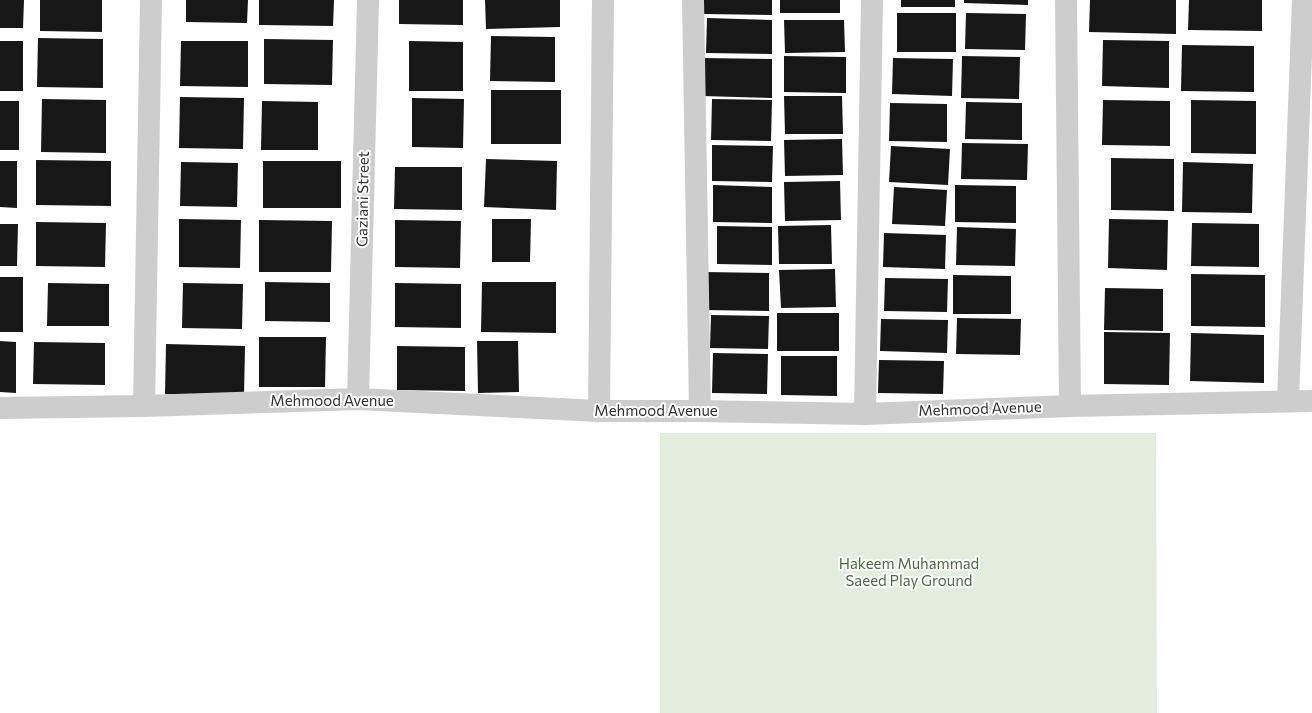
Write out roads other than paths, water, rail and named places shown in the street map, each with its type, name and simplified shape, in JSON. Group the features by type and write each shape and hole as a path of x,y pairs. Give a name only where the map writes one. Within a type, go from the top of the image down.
{"street":[{"path":"144,406 151,0"},
{"name":"Gaziani Street","path":"358,399 368,0"},
{"path":"599,410 603,0"},
{"path":"693,0 700,411"},
{"path":"865,414 872,0"},
{"path":"1066,0 1070,406"},
{"path":"1288,401 1303,0"},
{"name":"Mehmood Avenue","path":"0,408 144,406 358,399 599,410 865,414 1070,406 1312,401"}],"park label":[{"name":"Hakeem Muhammad Saeed Play Ground","path":"909,572"}]}
